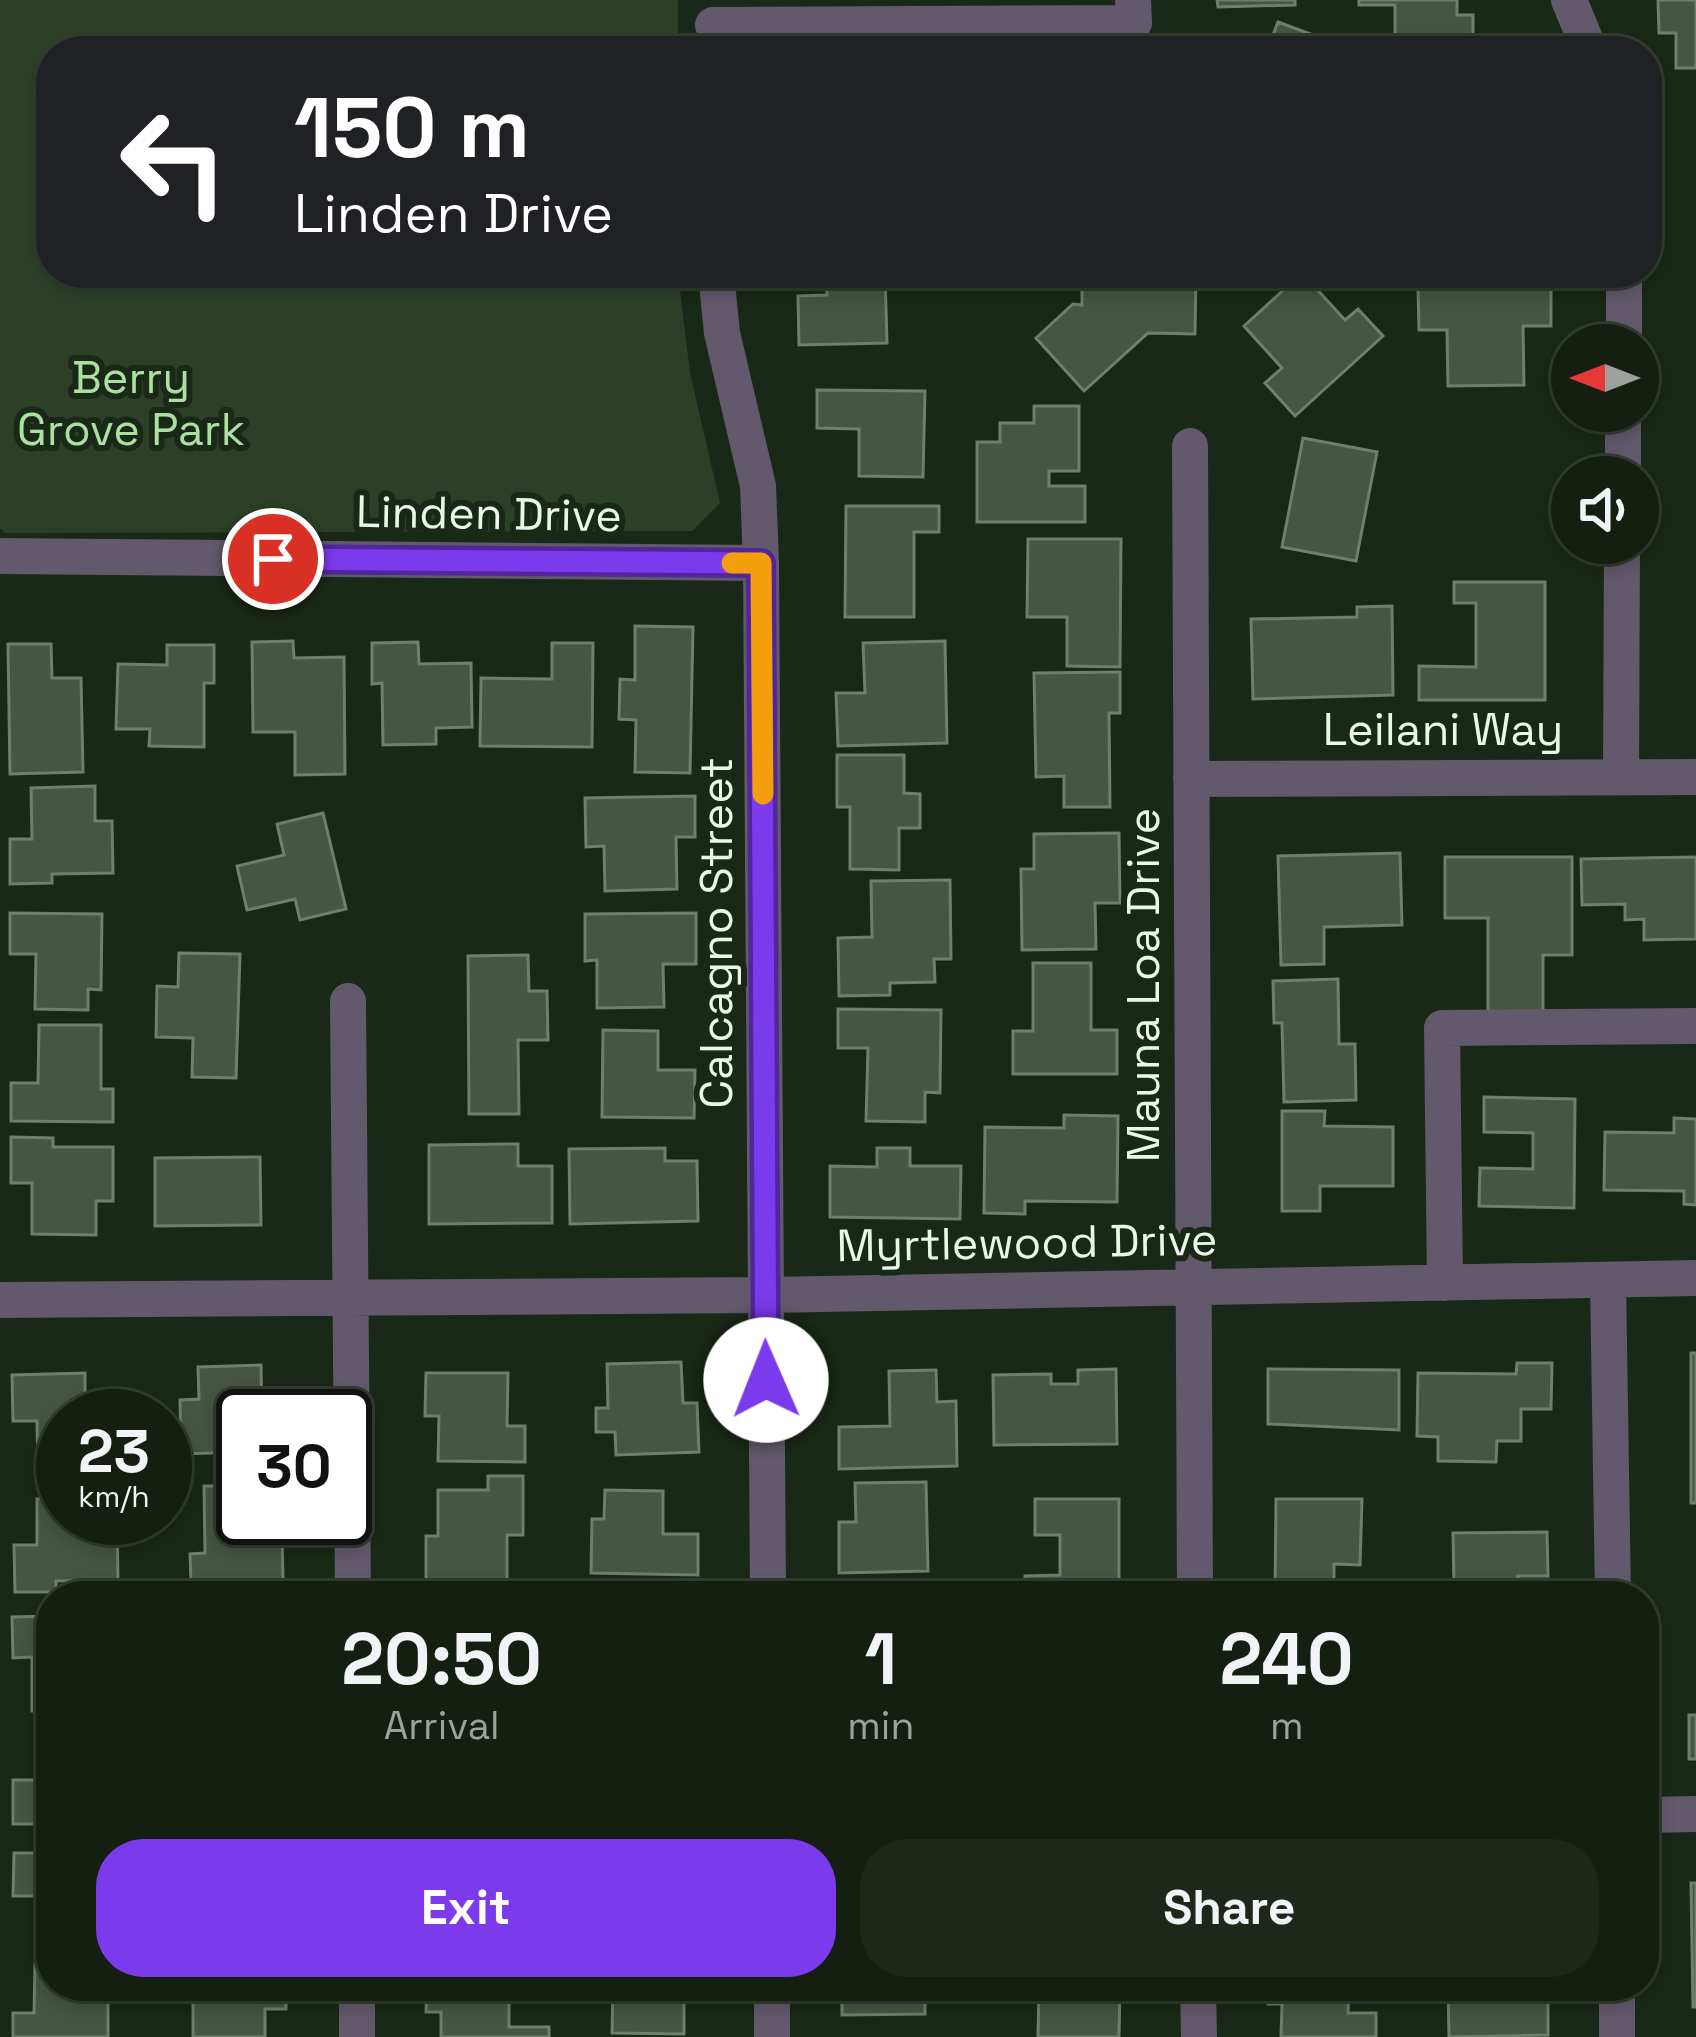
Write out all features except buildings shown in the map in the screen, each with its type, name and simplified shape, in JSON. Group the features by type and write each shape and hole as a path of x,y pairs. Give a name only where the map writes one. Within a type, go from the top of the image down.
{"street":[{"path":"1569,0 1584,36"},
{"path":"713,25 1133,11"},
{"name":"Calcagno Street","path":"718,288 722,333 758,487 761,563 768,1581"},
{"path":"1624,288 1624,324"},
{"name":"Mauna Loa Drive","path":"1190,446 1195,1581"},
{"name":"Linden Drive","path":"0,556 761,563"},
{"path":"1621,776 1622,564"},
{"name":"Leilani Way","path":"1191,779 1696,777"},
{"path":"348,1001 353,1581"},
{"path":"1445,1283 1442,1028 1696,1026"},
{"name":"Myrtlewood Drive","path":"0,1300 766,1295 1696,1278"},
{"path":"1608,1280 1613,1581"},
{"path":"1659,1815 1696,1814"},
{"path":"357,2001 357,2037"},
{"path":"772,2001 772,2037"},
{"path":"1198,2001 1199,2037"},
{"path":"1617,2001 1617,2037"}],"green space":[{"name":"Berry Grove Park","path":"0,0 678,0 678,36 36,36 36,288 680,288 690,373 720,503 692,531 5,533 0,528"}],"slow traffic":[{"path":"732,563 761,563 763,794"}],"route":[{"path":"273,559 761,563 766,1380"}]}
